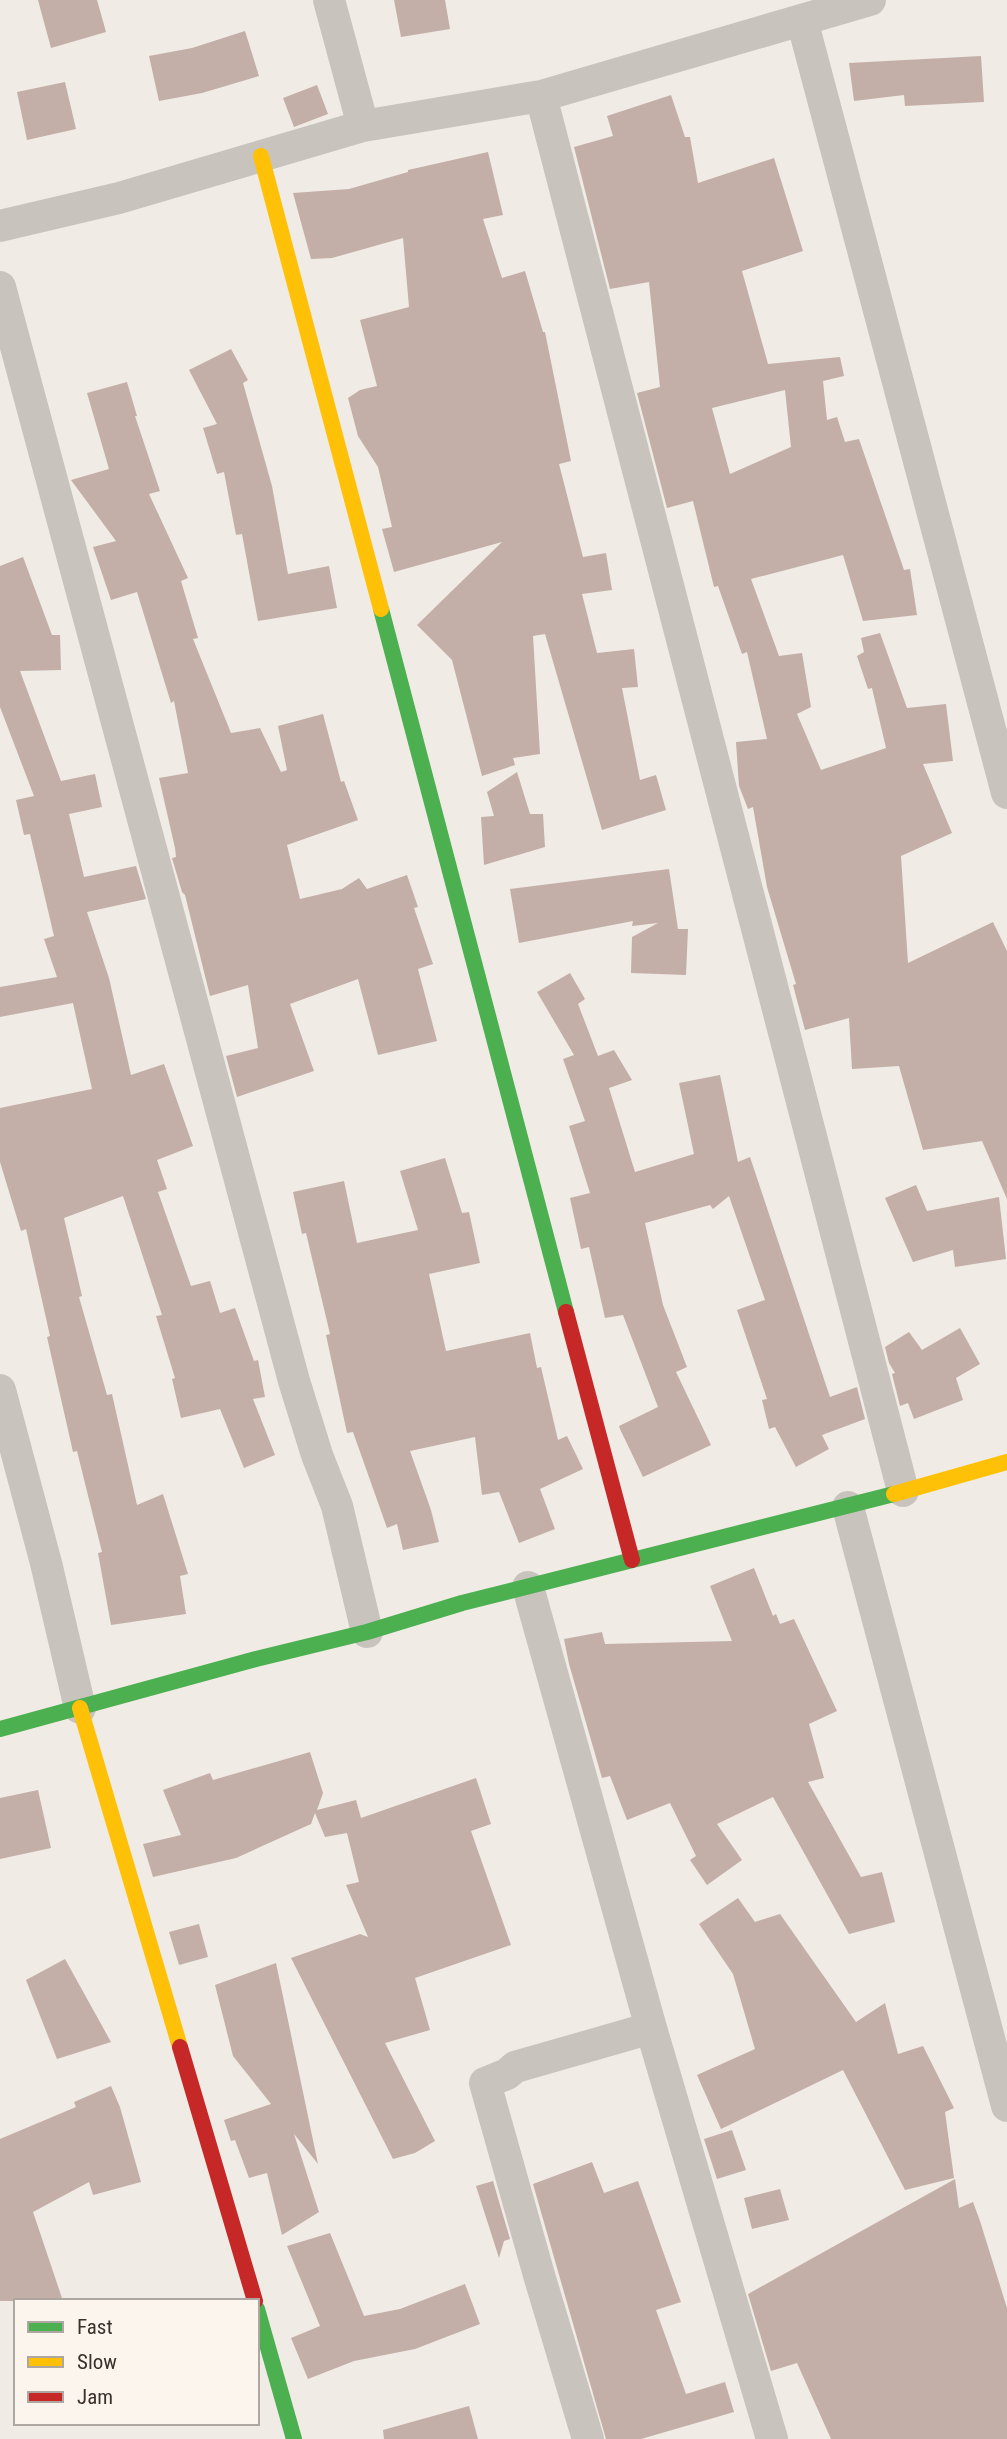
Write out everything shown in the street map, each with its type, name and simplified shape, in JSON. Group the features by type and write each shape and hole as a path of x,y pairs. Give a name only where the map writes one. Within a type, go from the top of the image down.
{"street":[{"path":"329,0 363,125"},
{"path":"0,226 119,198 363,125 541,96 870,0"},
{"path":"802,20 1007,793"},
{"path":"541,96 903,1491"},
{"path":"261,156 632,1560"},
{"path":"0,287 293,1381 337,1506 368,1632"},
{"path":"0,1390 46,1563 80,1708 254,2299"},
{"path":"0,1729 256,1659 368,1632 462,1603 848,1507 1007,1462"},
{"path":"848,1507 1007,2105"},
{"path":"528,1587 651,2028 772,2439"},
{"path":"588,2439 485,2083 507,2074 514,2067 651,2028"},
{"path":"259,2316 294,2439"}],"building":[{"path":"38,0 97,0 106,32 51,48"},
{"path":"394,0 445,0 450,29 401,37"},
{"path":"245,31 259,76 202,93 159,101 149,56 192,48"},
{"path":"981,56 984,102 905,106 904,95 854,101 849,63"},
{"path":"65,82 76,129 27,140 17,92"},
{"path":"317,85 328,114 294,127 283,98"},
{"path":"671,95 685,137 690,137 698,183 774,158 803,251 742,271 768,364 840,357 844,376 823,381 827,420 837,417 845,442 859,439 904,570 910,569 917,615 863,621 843,555 751,579 779,656 802,653 811,707 797,714 821,770 886,748 872,688 868,689 857,656 864,652 861,638 880,633 907,708 946,704 953,761 923,764 952,833 901,856 908,963 993,922 1007,951 1007,1199 982,1141 923,1150 899,1066 852,1069 849,1018 805,1030 793,985 796,984 767,887 753,807 748,809 739,786 736,742 767,739 747,652 742,654 718,586 714,587 693,501 667,508 637,393 660,387 649,282 610,289 574,147 613,136 607,116","holes":["785,390 791,447 730,474 712,408"]},
{"path":"488,152 503,215 483,219 502,278 525,271 545,332 571,461 559,464 583,557 606,553 612,590 582,594 597,653 634,649 638,687 622,688 640,780 656,775 666,810 602,830 545,634 533,636 540,754 513,758 515,765 482,776 452,660 417,625 502,542 394,572 382,529 392,527 378,467 358,436 348,398 360,390 377,386 360,320 409,307 403,238 332,258 311,259 293,193 349,189 408,170"},
{"path":"231,349 248,380 243,383 272,486 288,574 329,566 337,608 258,621 242,534 236,535 224,472 217,474 203,428 217,424 189,370"},
{"path":"127,382 135,416 160,491 149,494 188,578 181,581 198,638 193,639 231,733 260,728 281,772 287,770 278,726 323,714 341,782 344,781 358,820 287,845 300,899 342,889 359,878 367,889 407,875 418,907 414,908 433,964 418,969 437,1041 378,1055 358,979 290,1004 314,1071 237,1097 226,1056 258,1048 248,985 210,996 185,895 172,858 176,857 175,848 159,778 188,773 174,701 171,703 137,592 111,600 93,547 116,541 71,480 109,469 87,393"},
{"path":"23,557 52,635 60,635 61,670 20,671 61,781 95,774 102,807 69,814 84,877 136,866 146,899 87,912 109,978 131,1075 164,1064 193,1146 157,1160 167,1189 158,1192 191,1286 210,1281 220,1313 235,1308 254,1361 258,1360 265,1397 253,1399 275,1455 244,1468 220,1409 181,1418 172,1379 175,1378 156,1316 162,1315 123,1196 64,1218 82,1296 79,1297 107,1395 112,1394 137,1505 163,1494 188,1574 180,1576 186,1614 111,1625 98,1553 102,1552 77,1451 73,1452 26,1229 21,1231 0,1162 0,1108 92,1089 73,1003 0,1017 0,987 57,977 44,939 54,936 30,834 24,835 16,800 34,796 0,707 0,566"},
{"path":"517,772 530,814 543,814 545,847 484,865 481,817 494,816 487,792"},
{"path":"669,869 678,929 688,929 686,975 631,973 632,937 658,923 632,926 633,921 519,943 510,889"},
{"path":"570,973 585,999 578,1004 598,1056 614,1050 632,1080 609,1088 635,1172 694,1154 679,1083 720,1075 738,1162 750,1157 830,1397 857,1387 865,1419 822,1435 829,1449 796,1467 775,1427 769,1429 762,1400 767,1399 737,1310 765,1300 729,1196 713,1209 710,1205 645,1223 663,1305 687,1367 676,1372 711,1445 643,1477 620,1429 619,1426 658,1407 623,1315 605,1318 589,1247 581,1249 570,1198 590,1193 569,1126 585,1121 563,1059 574,1055 537,992"},
{"path":"445,1158 462,1213 469,1212 480,1263 429,1274 446,1351 530,1333 558,1440 567,1436 583,1469 540,1489 555,1529 519,1543 499,1492 482,1495 475,1437 410,1451 439,1542 403,1550 397,1524 387,1528 353,1432 347,1433 326,1335 330,1334 306,1233 302,1234 293,1192 344,1181 357,1243 418,1230 400,1171"},
{"path":"916,1185 927,1211 999,1197 1006,1259 955,1267 953,1250 913,1262 885,1198"},
{"path":"960,1328 980,1364 956,1378 963,1400 914,1419 908,1403 900,1406 892,1374 895,1373 885,1347 909,1332 922,1350"},
{"path":"754,1568 773,1616 776,1614 780,1624 794,1619 837,1711 809,1724 824,1778 808,1782 861,1877 882,1872 895,1922 849,1934 773,1797 717,1824 742,1860 707,1885 690,1860 696,1856 670,1803 627,1820 610,1776 602,1778 564,1639 602,1632 605,1644 732,1641 710,1586"},
{"path":"310,1752 323,1793 317,1810 356,1800 361,1818 476,1778 491,1824 471,1831 511,1945 415,1978 430,2030 385,2043 435,2141 415,2153 393,2159 291,1958 360,1934 368,1937 346,1885 359,1882 347,1833 325,1837 315,1813 311,1824 236,1858 153,1877 143,1844 181,1835 163,1790 210,1773 213,1780"},
{"path":"38,1790 51,1848 0,1859 0,1798"},
{"path":"738,1898 755,1922 780,1914 856,2022 885,2003 898,2054 923,2046 954,2108 945,2112 954,2178 905,2190 843,2070 721,2129 697,2075 755,2049 733,1974 699,1924"},
{"path":"199,1924 208,1957 179,1965 169,1932"},
{"path":"65,1959 111,2042 57,2059 26,1980"},
{"path":"276,1963 318,2164 294,2134 319,2212 282,2235 267,2173 249,2178 235,2140 231,2141 224,2120 271,2104 233,2056 215,1985"},
{"path":"111,2086 120,2107 141,2182 93,2195 89,2182 33,2212 62,2299 0,2301 0,2139 76,2107 74,2102"},
{"path":"732,2130 746,2170 717,2179 704,2139"},
{"path":"592,2162 604,2193 638,2181 681,2302 656,2310 686,2394 725,2382 734,2412 641,2439 606,2439 533,2184"},
{"path":"955,2179 959,2208 973,2202 1007,2308 1007,2439 831,2439 797,2363 771,2371 748,2294"},
{"path":"493,2181 510,2239 504,2241 499,2258 476,2186"},
{"path":"780,2189 789,2220 752,2229 744,2198"},
{"path":"330,2233 364,2316 400,2309 465,2284 480,2324 415,2349 354,2361 308,2379 291,2338 320,2326 287,2246"},
{"path":"469,2406 478,2439 384,2439 383,2430"}],"traffic: fast":[{"path":"381,609 566,1312"},
{"path":"0,1729 256,1659 367,1632 462,1603 894,1494"},
{"path":"259,2316 294,2439"}],"traffic: slow":[{"path":"261,156 381,609"},
{"path":"894,1494 1007,1462"},
{"path":"80,1708 180,2047"}],"traffic: jam":[{"path":"566,1312 632,1560"},
{"path":"180,2047 254,2299"}]}
